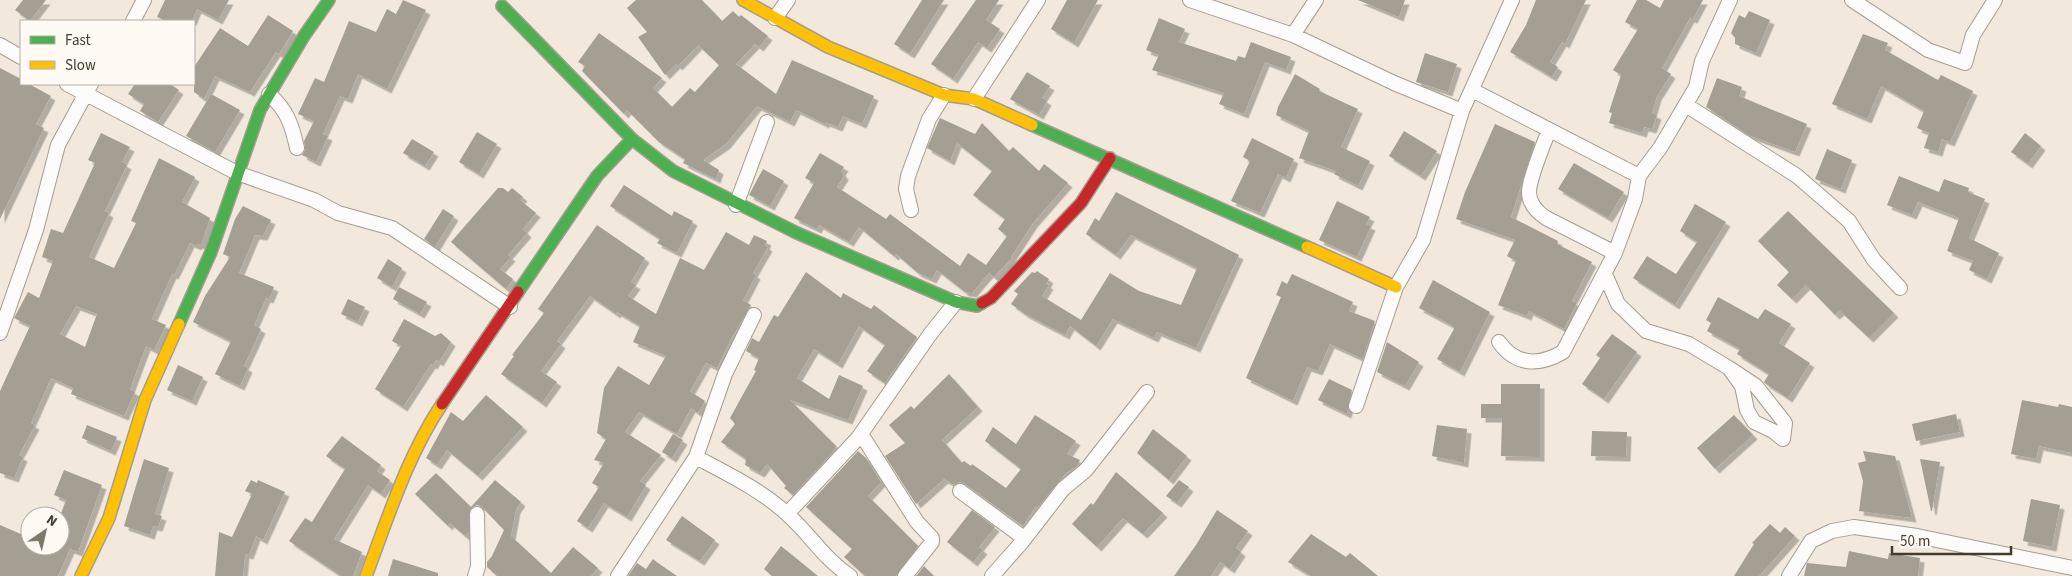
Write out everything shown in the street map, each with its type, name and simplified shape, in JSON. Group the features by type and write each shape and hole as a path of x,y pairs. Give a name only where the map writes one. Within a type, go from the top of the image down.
{"street":[{"path":"134,20 144,0"},
{"path":"82,576 109,518 145,400 211,252 260,110 304,36 329,0"},
{"path":"743,0 828,47 944,95 974,99 1396,287"},
{"path":"775,18 788,0"},
{"path":"974,99 1038,0"},
{"path":"1190,0 1293,35 1394,83 1462,111"},
{"path":"1293,35 1316,0"},
{"path":"1356,406 1396,287 1423,240 1462,111 1512,0"},
{"path":"1499,342 1507,354 1520,360 1548,361 1563,352 1615,253 1635,199 1639,176 1660,148 1696,87 1702,61 1730,0"},
{"path":"1852,0 1928,50 1964,63 1973,35 1995,0"},
{"path":"502,6 632,139 673,172 736,205 956,302 977,306 991,298 1081,203 1110,158"},
{"path":"0,45 20,56"},
{"path":"71,85 87,89 237,173 314,200 338,213 392,228 510,307"},
{"path":"0,334 36,230 58,145 87,89"},
{"path":"1472,90 1639,176"},
{"path":"269,94 281,104 290,120 297,148"},
{"path":"911,210 906,189 908,176 929,119 944,95"},
{"path":"1686,105 1797,176 1849,221 1874,260 1900,288"},
{"path":"736,205 767,122"},
{"path":"1549,130 1529,191 1532,203 1546,218 1615,253"},
{"path":"366,576 406,472 432,419 510,307 597,176 632,139"},
{"path":"1605,274 1618,304 1646,331 1689,344 1729,368 1756,386 1786,423 1783,439 1773,431 1754,422 1747,410 1742,386 1729,368"},
{"path":"787,514 861,434 930,333 956,302"},
{"path":"618,576 696,457 726,374 754,315"},
{"path":"992,576 1063,489 1086,470 1147,392"},
{"path":"861,434 917,522 932,538 928,549 905,576"},
{"path":"696,457 742,483 787,514 830,569 850,576"},
{"path":"960,491 1024,538"},
{"path":"475,576 478,567 477,514"},
{"path":"1789,576 1811,541 1832,531 1854,526 1917,536 2072,568"}],"building":[{"path":"23,0 46,0 31,20 15,10"},
{"path":"165,0 229,0 218,20 197,9 192,20 164,20 157,17"},
{"path":"403,0 426,10 387,89 358,74 348,99 340,96 323,134 328,136 316,162 302,155 305,150 304,141 314,121 298,114 315,78 324,82 349,21 376,32 387,9 396,14"},
{"path":"636,0 702,0 722,21 733,11 739,17 741,15 768,36 759,47 755,44 736,64 776,94 792,60 874,96 862,124 843,116 838,127 825,122 825,124 796,110 790,122 757,106 726,144 703,160 719,170 716,179 683,163 685,159 659,142 627,110 624,114 582,71 585,66 578,62 599,33 662,78 653,88 672,107 690,88 695,92 719,65 698,45 678,66 676,64 665,75 638,37 647,32 627,8"},
{"path":"922,0 944,0 910,54 894,44"},
{"path":"976,0 999,0 986,20 1000,29 987,48 978,42 953,79 931,64"},
{"path":"1067,0 1098,0 1074,43 1051,29"},
{"path":"1358,0 1405,0 1399,17"},
{"path":"1536,0 1586,0 1565,44 1562,42 1550,62 1558,67 1552,77 1510,52 1526,25"},
{"path":"1637,0 1646,0 1660,8 1664,0 1703,0 1693,19 1690,18 1662,68 1671,74 1657,96 1652,113 1657,115 1652,129 1644,127 1642,133 1609,123 1612,113 1609,112 1621,75 1613,70 1638,29 1625,22"},
{"path":"1749,11 1770,20 1756,53 1735,44 1735,38 1731,33 1739,15 1745,18"},
{"path":"268,15 293,31 279,54 276,52 250,92 215,76 204,99 194,92 195,66 220,28 248,46"},
{"path":"1159,18 1185,29 1179,42 1236,61 1238,56 1245,58 1251,42 1291,57 1286,70 1265,62 1244,114 1219,104 1224,93 1152,70 1159,55 1146,50"},
{"path":"1863,34 1888,43 1885,50 1938,80 1941,75 1973,91 1950,142 1942,139 1938,152 1924,148 1929,133 1917,128 1924,111 1881,86 1867,119 1832,104"},
{"path":"1425,53 1457,64 1448,92 1416,82"},
{"path":"0,68 20,78 20,85 31,85 51,96 36,124 44,128 0,219"},
{"path":"1027,72 1050,86 1042,98 1047,101 1039,115 1010,99"},
{"path":"1295,74 1320,89 1319,91 1358,109 1341,147 1370,161 1358,186 1334,174 1336,171 1299,158 1309,131 1276,115 1278,107"},
{"path":"1717,78 1742,87 1739,96 1807,124 1795,152 1748,135 1706,107"},
{"path":"134,85 172,85 179,90 158,122 140,111 144,104 128,94"},
{"path":"211,94 240,110 215,152 186,136"},
{"path":"940,118 975,134 982,123 1009,151 1013,147 1039,171 1044,164 1068,183 1033,223 1012,258 994,277 989,273 972,293 965,292 937,270 932,279 918,273 859,227 849,242 819,225 817,229 794,218 814,183 805,178 820,153 844,167 841,171 844,176 837,187 886,219 890,214 960,266 968,253 986,265 1007,236 998,229 1005,219 973,195 992,171 957,143 950,161 927,148"},
{"path":"1495,124 1535,142 1511,217 1558,241 1557,244 1592,262 1572,301 1577,303 1564,329 1529,311 1527,316 1498,305 1516,261 1507,256 1515,240 1456,219 1465,192"},
{"path":"1404,131 1437,151 1421,176 1389,156"},
{"path":"477,132 497,144 479,174 459,162"},
{"path":"101,133 130,147 122,162 127,165 105,211 109,213 89,257 114,268 136,223 131,221 159,158 195,177 182,202 210,218 201,245 198,244 197,246 190,243 174,275 172,274 152,319 166,325 154,350 146,346 130,389 135,392 124,416 71,394 73,388 51,378 31,423 35,425 19,455 23,457 14,478 0,473 0,391 30,326 14,318 28,292 39,298 53,261 42,257 51,229 63,233 95,163 88,160","holes":["76,306 97,314 85,347 60,334"]},
{"path":"2025,133 2041,146 2028,164 2011,152"},
{"path":"1252,138 1294,159 1286,178 1278,174 1260,213 1231,201 1250,161 1243,157"},
{"path":"412,139 434,152 425,166 403,153"},
{"path":"1827,149 1852,160 1841,189 1815,179"},
{"path":"1574,163 1624,192 1608,218 1558,189"},
{"path":"763,169 784,181 770,206 749,195"},
{"path":"1899,176 1939,192 1944,179 1969,188 1968,192 1985,199 1969,238 1999,253 1987,279 1969,270 1973,261 1947,251 1959,218 1918,202 1912,215 1887,205"},
{"path":"624,185 672,216 674,211 693,221 677,253 657,243 660,239 610,206"},
{"path":"498,188 503,188 508,192 512,188 523,197 520,200 536,213 523,229 527,233 508,255 511,257 500,269 513,279 506,289 451,242"},
{"path":"1116,192 1239,255 1196,348 1157,332 1154,338 1113,319 1096,346 1070,326 1065,335 1025,314 1011,304 1018,294 1014,291 1032,272 1035,273 1037,271 1049,279 1046,284 1049,285 1042,296 1081,320 1110,273 1139,291 1181,305 1197,268 1131,235 1116,255 1086,234 1095,218 1099,221"},
{"path":"1337,201 1370,217 1366,224 1371,226 1357,257 1319,240"},
{"path":"1695,204 1726,222 1675,305 1633,278 1647,256 1676,274 1697,242 1680,231"},
{"path":"243,206 271,220 263,236 255,235 239,273 274,287 269,299 266,298 254,325 261,329 244,366 248,368 240,386 215,374 231,341 193,322 205,296 230,257 223,254 235,219"},
{"path":"443,209 454,216 435,247 424,239"},
{"path":"1788,211 1894,313 1869,338 1840,311 1835,315 1806,285 1792,299 1777,285 1789,272 1758,241"},
{"path":"597,225 645,258 631,282 636,285 628,296 656,314 680,258 704,270 726,232 749,245 754,235 767,241 765,245 768,247 753,273 756,275 743,300 751,305 717,368 706,363 690,391 705,401 698,413 691,408 677,434 639,412 625,432 661,455 640,481 646,485 627,517 604,503 588,528 577,521 599,487 592,483 604,463 594,460 606,439 597,433 604,388 618,366 649,385 666,356 633,342 640,326 617,312 616,314 590,296 557,341 561,344 541,371 557,382 542,403 501,374 514,356 512,355 544,313 538,309"},
{"path":"388,259 402,268 392,287 377,278"},
{"path":"806,272 841,298 843,293 871,309 874,305 917,337 885,383 867,371 885,345 859,326 838,364 814,349 797,378 829,399 839,375 863,386 848,420 790,400 836,446 833,452 793,495 784,488 786,486 767,464 760,473 745,465 746,459 721,442 735,424 730,418 756,371 754,370 759,358 746,351 752,338 759,342 774,315 778,317"},
{"path":"1292,274 1353,302 1349,311 1375,321 1363,359 1330,344 1318,371 1307,367 1293,401 1246,378 1281,297 1276,295 1282,281 1287,284"},
{"path":"1433,280 1490,312 1460,372 1437,359 1454,329 1453,326 1419,308"},
{"path":"399,287 427,302 420,314 393,299"},
{"path":"1718,297 1758,319 1765,309 1791,324 1779,343 1810,363 1788,398 1764,382 1769,374 1737,354 1740,349 1707,331 1711,323 1706,320"},
{"path":"348,299 365,307 358,322 341,314"},
{"path":"404,319 435,336 441,333 451,342 439,362 436,360 433,365 431,364 403,407 375,389 401,346 392,341"},
{"path":"1612,334 1637,352 1604,399 1582,384 1600,358 1596,355"},
{"path":"1387,342 1419,362 1405,386 1377,372"},
{"path":"178,365 203,377 192,401 167,390"},
{"path":"949,374 978,407 942,440 962,463 964,461 971,466 972,464 1006,488 1021,469 985,441 993,427 1016,444 1035,415 1076,441 1067,454 1080,460 1076,467 1066,473 1038,507 1036,506 1023,526 960,482 954,485 944,479 916,504 885,456 905,443 889,425 911,406 914,409"},
{"path":"1329,379 1352,390 1347,414 1318,400"},
{"path":"1501,384 1540,384 1540,457 1501,456 1502,418 1481,418 1481,404 1501,404"},
{"path":"486,395 523,427 478,476 447,450 437,465 426,458 451,412 463,421"},
{"path":"2022,400 2058,407 2059,404 2072,407 2072,453 2039,446 2036,459 2011,454"},
{"path":"1956,414 1960,432 1916,441 1912,424"},
{"path":"1734,415 1753,435 1715,469 1697,448"},
{"path":"87,425 117,437 111,451 82,438"},
{"path":"1437,425 1467,429 1464,463 1432,456"},
{"path":"1153,429 1187,456 1169,480 1137,453"},
{"path":"1592,431 1627,432 1626,457 1591,456"},
{"path":"673,434 683,440 672,458 662,452"},
{"path":"342,436 381,465 377,471 390,480 381,494 368,485 334,539 362,552 353,576 341,576 289,541 305,518 312,522 345,469 326,456"},
{"path":"858,451 866,458 881,482 868,496 918,546 896,576 865,576 844,557 852,549 806,507"},
{"path":"1863,451 1895,456 1912,518 1859,511 1863,481 1858,463 1866,461"},
{"path":"144,459 169,468 155,514 162,516 158,527 153,526 150,535 124,526"},
{"path":"1920,459 1940,462 1932,511 1931,511"},
{"path":"64,470 102,485 78,552 70,549 70,506 64,506 66,500 54,495"},
{"path":"1116,472 1163,513 1143,534 1123,518 1097,547 1072,524 1091,503 1093,505"},
{"path":"436,473 471,507 495,480 521,502 516,509 511,536 551,573 573,547 598,568 591,576 497,576 487,567 487,562 492,556 504,530 482,507 477,505 469,510 469,532 465,536 450,523 448,526 415,494"},
{"path":"251,480 257,483 258,480 285,492 263,540 256,536 249,555 245,554 243,576 215,576 219,532 232,537 252,494 245,491"},
{"path":"1179,480 1189,487 1177,503 1166,496"},
{"path":"2031,499 2060,505 2052,547 2023,541"},
{"path":"972,510 995,527 979,547 983,550 973,562 947,542"},
{"path":"1217,510 1248,531 1236,548 1241,552 1230,569 1220,562 1211,576 1174,576 1196,545"},
{"path":"682,516 715,540 700,561 666,540"},
{"path":"1770,524 1780,533 1785,527 1795,536 1759,576 1734,576 1754,544 1752,543"},
{"path":"0,525 20,534 20,556 67,556 58,576 0,576"},
{"path":"1311,534 1346,557 1350,553 1378,576 1311,576 1288,562"},
{"path":"781,546 818,576 772,576 764,569"},
{"path":"1849,551 1888,559 1889,553 1920,558 1918,576 1804,576 1807,563 1846,567"},
{"path":"393,559 438,573 438,576 388,576"},
{"path":"653,559 677,576 628,576 637,563 646,569"},
{"path":"924,566 934,576 916,576"}],"traffic: fast":[{"path":"179,324 211,252 260,110 304,36 329,0"},
{"path":"502,6 632,139 673,171 797,233 956,302 977,306 982,303"},
{"path":"1032,125 1307,247"},
{"path":"518,292 597,176 632,139"}],"traffic: slow":[{"path":"743,0 828,47 944,95 974,99 1032,125"},
{"path":"1307,247 1396,287"},
{"path":"81,576 109,518 145,400 179,324"},
{"path":"366,576 408,466 442,404"}],"traffic: jam":[{"path":"982,303 991,298 1081,203 1110,158"},
{"path":"442,404 518,292"}]}
